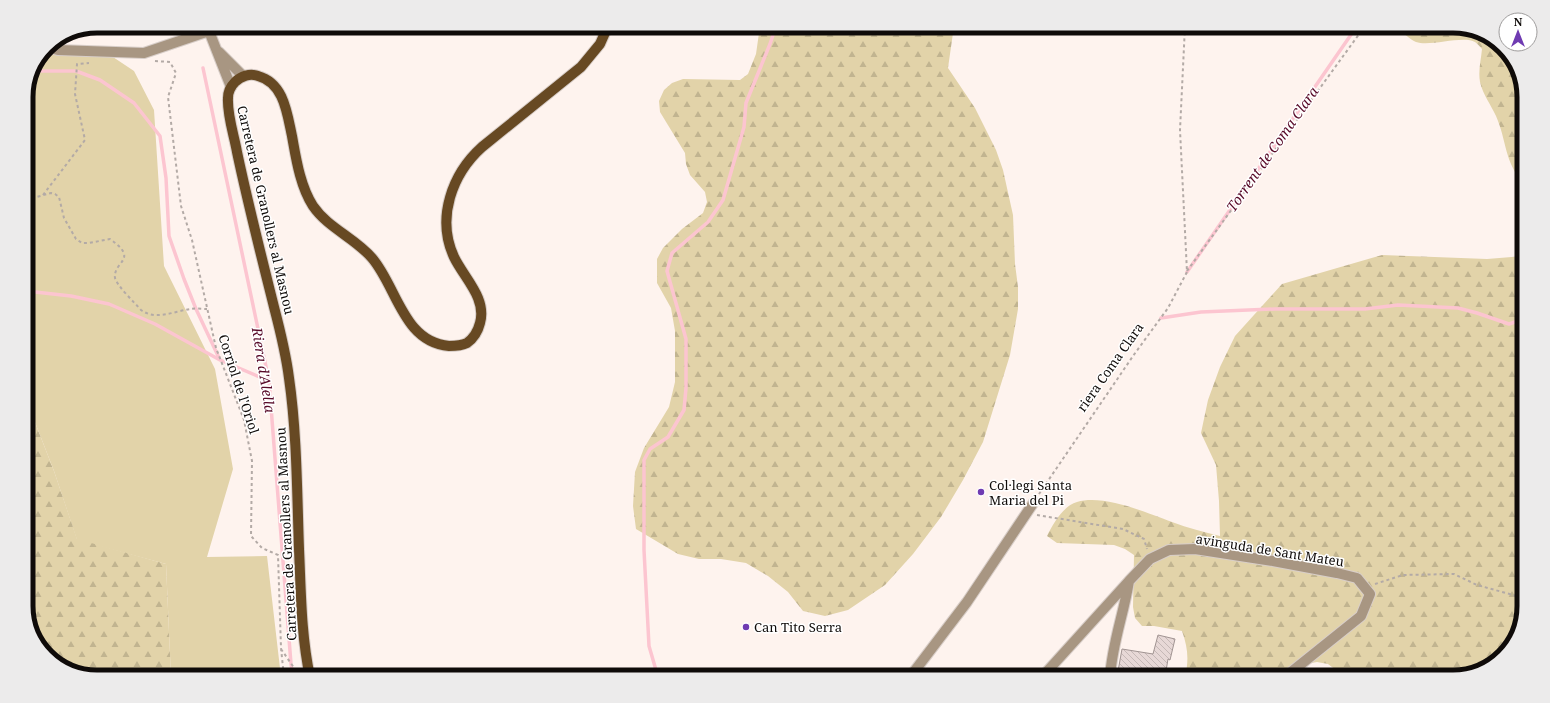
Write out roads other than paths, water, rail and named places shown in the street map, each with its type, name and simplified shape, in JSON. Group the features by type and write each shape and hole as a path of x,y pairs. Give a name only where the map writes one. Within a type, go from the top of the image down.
{"main road":[{"path":"231,87 243,76 251,74 261,76 278,90 288,112 291,133 304,185 313,206 327,222 348,237 372,259 390,288 404,315 423,337 433,343 457,346 464,344 476,334 482,315 480,301 475,290 454,256 447,229 448,203 459,174 473,155 482,147 581,67 600,44 606,33"},
{"name":"Carretera de Granollers al Masnou","path":"231,87 228,94 230,118 245,191 280,330 289,379 294,441 303,630 309,670"}],"street":[{"path":"55,49 144,53 197,33"},
{"path":"209,33 231,87"},
{"path":"215,48 243,76"},
{"path":"915,670 967,602 1034,502"},
{"name":"avinguda de Sant Mateu","path":"1048,670 1150,559 1169,550 1195,549 1274,561 1357,578 1370,594 1361,616 1294,670"},
{"path":"1111,670 1129,581"}],"waterway":[{"path":"656,670 649,646 644,550 644,460 650,449 668,437 684,410 686,388 686,339 667,271 672,253 708,222 723,200 744,127 746,103 774,33"},
{"name":"Torrent de Coma Clara","path":"1187,272 1352,33"},
{"name":"Riera d'Alella","path":"203,68 269,381 292,670"},
{"path":"39,71 76,71 100,80 134,103 160,136 166,178 169,236 196,309 220,360 269,381"},
{"path":"33,292 71,296 109,304 155,324 220,360"},
{"path":"1161,318 1201,312 1275,309 1365,309 1398,305 1458,308 1509,324 1517,321"}],"place":[{"name":"Col·legi Santa Maria del Pi","path":"981,492"},
{"name":"Can Tito Serra","path":"746,627"}]}
